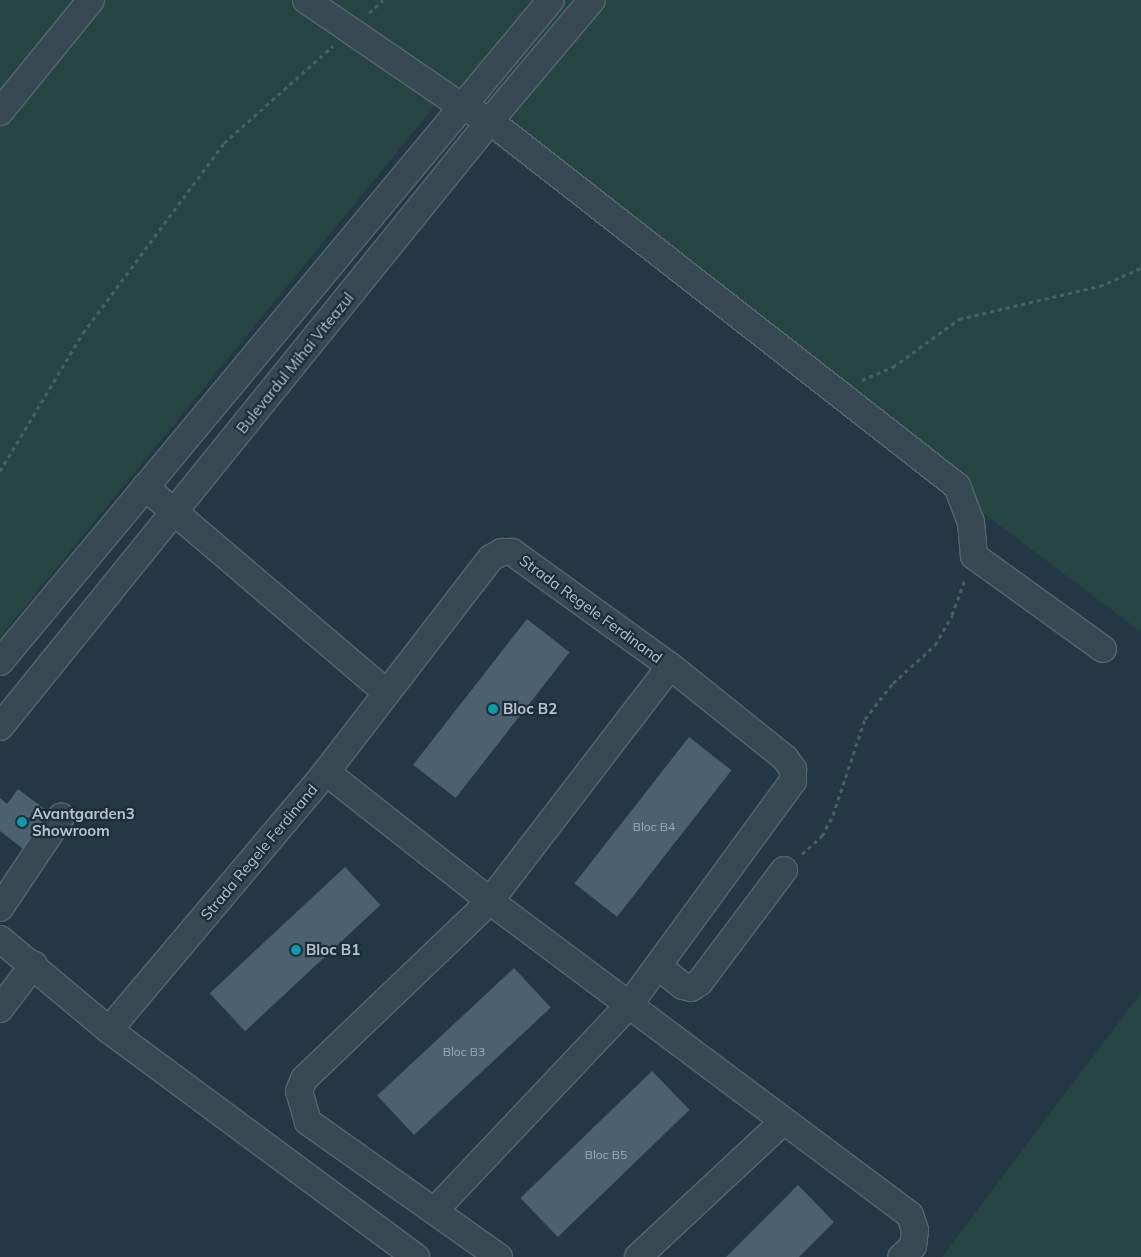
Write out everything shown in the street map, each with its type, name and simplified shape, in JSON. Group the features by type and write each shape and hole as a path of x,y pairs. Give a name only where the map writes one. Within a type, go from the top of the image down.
{"street":[{"path":"0,112 91,0"},
{"path":"306,0 461,106 490,121 957,486 971,522 974,556 1103,649"},
{"path":"0,662 551,0"},
{"name":"Bulevardul Mihai Viteazul","path":"0,727 175,513 490,121 592,0"},
{"path":"145,487 386,692"},
{"name":"Strada Regele Ferdinand","path":"109,1030 326,772 491,558 502,552 512,552 670,666 785,758 793,769 794,781 630,1006 435,1210"},
{"path":"499,1257 308,1122 299,1091 304,1079 490,900 670,666"},
{"path":"326,772 490,900 783,1122 910,1215 915,1230 913,1246 901,1257"},
{"path":"0,908 61,817"},
{"path":"658,966 683,986 691,988 700,982 784,870"},
{"path":"0,939 34,964 109,1030 416,1257"},
{"path":"0,1009 34,964"},
{"path":"638,1257 783,1122"}],"path":[{"path":"0,471 84,333 224,143 383,0"},
{"path":"836,391 893,367 959,319 1100,286 1141,268"},
{"path":"784,870 822,836 833,815 865,719 893,683 935,645 952,615 974,556"}],"green space":[{"path":"0,0 1141,0 1141,632 438,102 0,637"},
{"path":"1141,993 1141,1257 942,1257"}],"building":[{"name":"Bloc B2","path":"527,619 570,652 456,798 413,765"},
{"path":"689,737 732,770 617,917 574,884"},
{"name":"Avantgarden3 Showroom","path":"18,789 50,813 31,855 0,831 0,798 7,804"},
{"name":"Bloc B1","path":"345,867 380,905 245,1031 210,993"},
{"path":"514,968 551,1007 414,1135 377,1096"},
{"path":"652,1071 690,1110 558,1237 520,1198"},
{"path":"798,1185 834,1222 799,1257 726,1257"}],"place":[{"name":"Bloc B2","path":"493,709"},
{"name":"Avantgarden3 Showroom","path":"22,822"},
{"name":"Bloc B1","path":"296,950"}]}
